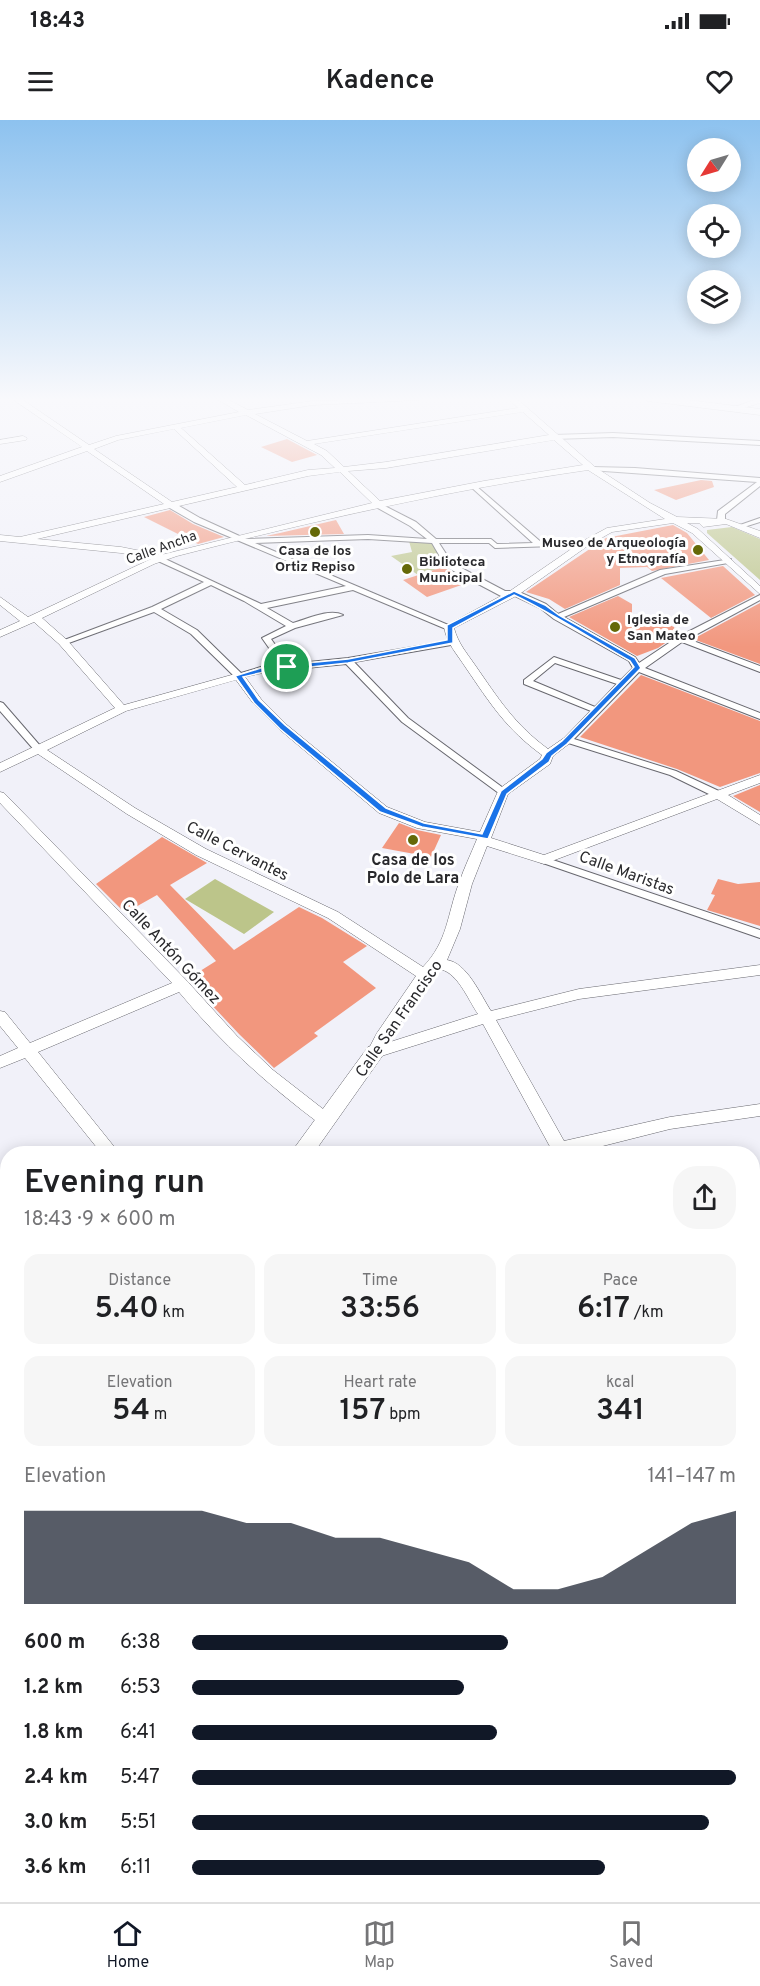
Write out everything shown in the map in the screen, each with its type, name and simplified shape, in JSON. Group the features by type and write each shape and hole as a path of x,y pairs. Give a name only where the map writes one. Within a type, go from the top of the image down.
{"street":[{"path":"136,481 197,520 449,627"},
{"path":"236,481 242,487"},
{"path":"20,540 270,481"},
{"path":"355,481 379,505 413,524 434,541 449,565 504,594 514,593 543,606 556,617 632,659 638,668 760,717"},
{"name":"Calle Ancha","path":"0,634 161,559 379,505 504,481"},
{"path":"610,481 694,531 760,591"},
{"path":"694,531 695,528 716,521 721,513 760,482"},
{"path":"473,486 540,545"},
{"path":"449,627 514,593 586,543 610,530 673,520 716,521 744,525 760,535"},
{"path":"744,525 760,520"},
{"path":"241,539 368,537 434,541 491,540 495,546 586,543"},
{"path":"0,538 121,550 161,559 260,607 292,626"},
{"path":"556,617 663,572 728,561"},
{"path":"63,642 155,609 211,582"},
{"path":"260,607 354,587"},
{"path":"348,661 405,720 503,792 546,761 548,754 568,740 638,668 681,639 760,597"},
{"path":"0,600 63,642 122,709"},
{"path":"155,609 194,632 239,676"},
{"path":"287,667 266,638 320,617 339,615"},
{"path":"449,627 451,642 470,666 488,697 513,728 548,754"},
{"path":"681,639 760,669"},
{"path":"0,768 122,709 264,669 348,661 451,642"},
{"path":"595,710 527,682 554,660 622,683"},
{"name":"Calle Maristas","path":"239,676 256,702 383,810 422,825 484,839 760,934"},
{"path":"0,705 39,750"},
{"path":"568,740 673,773 717,794 760,821"},
{"name":"Calle Cervantes","path":"39,750 131,811 201,852 333,915 424,975"},
{"path":"544,860 760,779"},
{"name":"Calle San Francisco","path":"307,1146 375,1052 382,1037 424,975 437,964 453,929 465,884 503,792"},
{"name":"Calle Antón Gómez","path":"0,796 182,985 206,1015 245,1054 283,1089 326,1120"},
{"path":"437,964 450,965 458,972 487,1017 559,1146"},
{"path":"375,1052 487,1017 579,994 760,970"},
{"path":"0,1062 182,985"},
{"path":"0,1016 106,1146"},
{"path":"581,1146 670,1123 760,1110"}],"green space":[{"path":"732,527 760,539 760,580 707,533 707,530"},
{"path":"409,541 434,541 449,565 418,575 391,556 412,552"},
{"path":"215,879 274,912 244,934 185,899"}],"building":[{"path":"696,481 712,481 714,487 676,500 654,490"},
{"path":"170,510 193,524 224,537 198,544 144,517"},
{"path":"336,520 344,534 266,536 280,533"},
{"path":"673,525 687,533 709,560 652,571 647,567 620,568 620,585 565,609 549,599 526,592 606,538"},
{"path":"723,566 755,595 711,618 661,578"},
{"path":"443,567 470,582 427,597 403,580"},
{"name":"Iglesia de San Mateo","path":"618,596 632,604 632,619 648,627 658,623 667,624 674,627 677,635 658,648 637,656 569,617"},
{"path":"760,603 760,664 693,639"},
{"path":"641,675 760,721 760,773 720,787 677,769 580,737"},
{"path":"760,785 760,812 733,796"},
{"name":"Casa de los Polo de Lara","path":"399,823 441,835 431,857 382,848"},
{"path":"162,837 207,863 170,885 234,950 299,907 322,918 367,946 343,962 376,988 314,1033 318,1036 274,1068 192,984 189,978 216,961 157,895 125,913 96,884"},
{"path":"718,879 738,884 760,882 760,926 707,910 715,895 711,894"}],"place":[{"name":"Casa de los Ortiz Repiso","path":"315,532"},
{"name":"Museo de Arqueología y Etnografía","path":"698,550"},
{"name":"Biblioteca Municipal","path":"407,569"},
{"name":"Iglesia de San Mateo","path":"615,627"},
{"name":"Casa de los Polo de Lara","path":"413,840"}],"route":[{"path":"514,593 543,606 556,617 632,659 638,668 565,743 548,754 546,761 503,792 485,837 422,825 383,810 256,702 239,676 264,669 287,667 348,661 451,642 449,627 514,593"}]}
